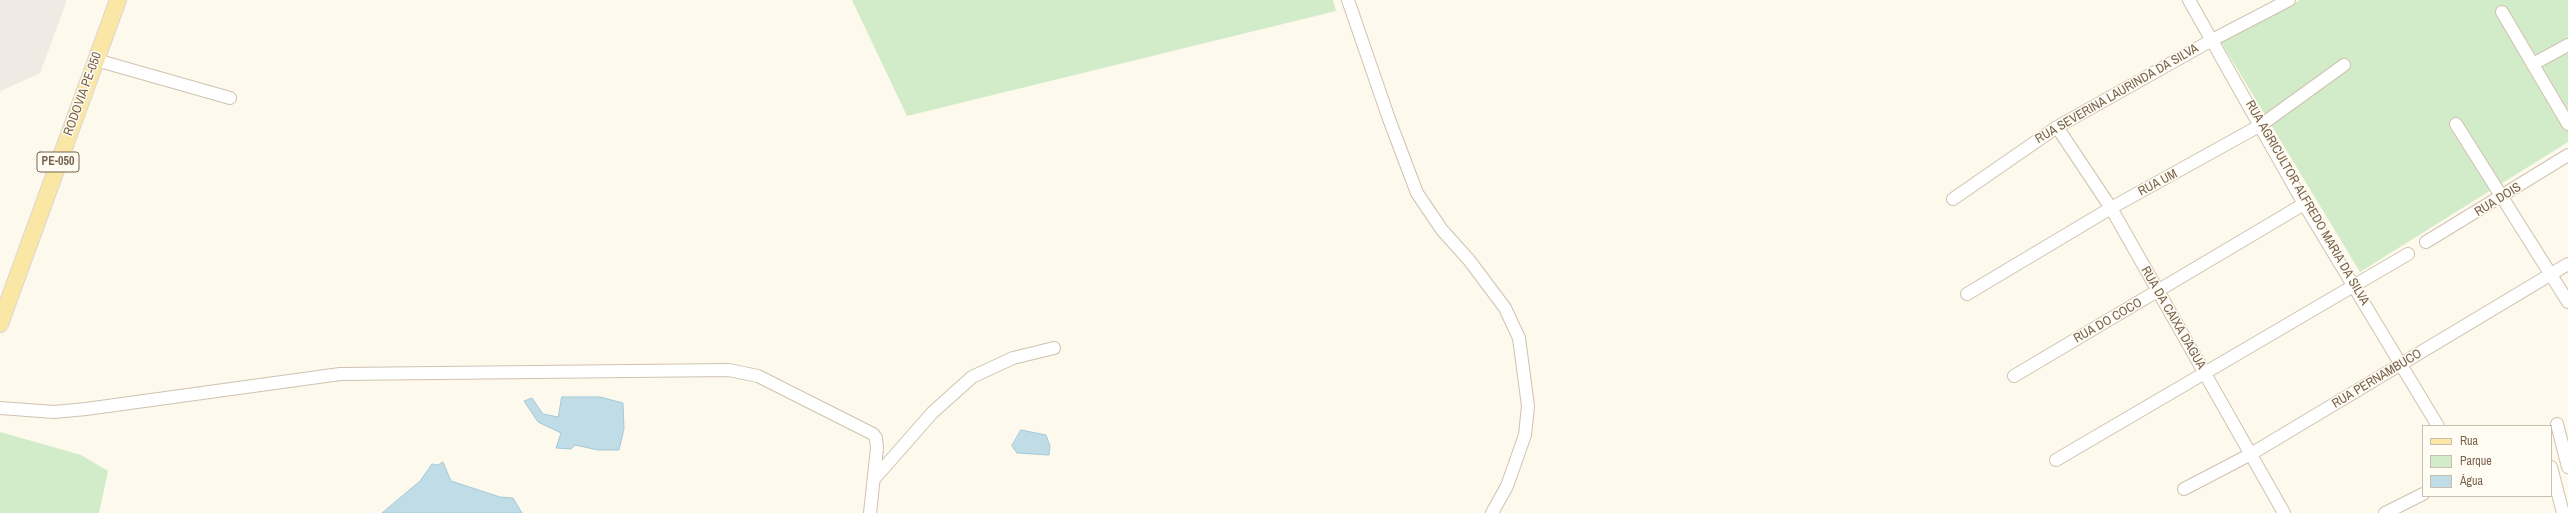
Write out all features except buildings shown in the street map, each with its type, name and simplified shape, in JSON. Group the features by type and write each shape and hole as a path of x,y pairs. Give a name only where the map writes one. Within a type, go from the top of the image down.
{"main road":[{"name":"RODOVIA PE-050","path":"0,324 118,0"}],"street":[{"path":"1348,0 1389,119 1417,193 1442,230 1469,260 1506,308 1519,338 1528,406 1525,435 1507,486 1492,513"},
{"name":"RUA AGRICULTOR ALFREDO MARIA DA SILVA","path":"2189,0 2261,124 2304,204 2402,364 2437,425"},
{"name":"RUA SEVERINA LAURINDA DA SILVA","path":"1953,199 2057,126 2274,4 2289,0"},
{"path":"2502,12 2568,124"},
{"path":"2533,64 2568,45"},
{"path":"96,60 230,98"},
{"name":"RUA UM","path":"1967,294 2111,208 2261,124 2344,65"},
{"path":"2456,124 2549,275 2568,302"},
{"name":"RUA DA CAIXA D´AGUA","path":"2057,126 2111,208 2157,292 2284,513"},
{"name":"RUA DOIS","path":"2426,242 2502,198 2568,155"},
{"name":"RUA DO COCO","path":"2014,376 2304,204"},
{"path":"2056,460 2408,254"},
{"name":"RUA PERNAMBUCO","path":"2184,489 2251,454 2568,264"},
{"path":"874,479 932,413 972,377 1012,358 1054,348"},
{"path":"0,408 54,412 86,409 340,374 729,370 758,376 868,430 877,443 870,513"},
{"path":"2559,423 2568,467"},
{"path":"2552,471 2563,513"},
{"path":"2385,513 2422,494"}],"shaded area":[{"path":"0,0 67,0 40,73 1,91 0,94"}],"green space":[{"path":"852,0 1333,0 1336,11 907,116"},
{"path":"2300,0 2568,0 2568,142 2360,272 2221,42"},
{"path":"0,432 81,455 108,471 99,513 0,513"}],"water":[{"path":"562,397 600,397 623,403 624,429 619,450 598,450 575,445 571,449 556,448 561,433 538,422 524,401 532,398 543,414 558,417"},
{"path":"1021,430 1046,435 1050,446 1049,455 1017,453 1012,446"},
{"path":"443,462 451,481 500,497 513,498 522,513 382,513 420,481 432,464 438,465"}]}
